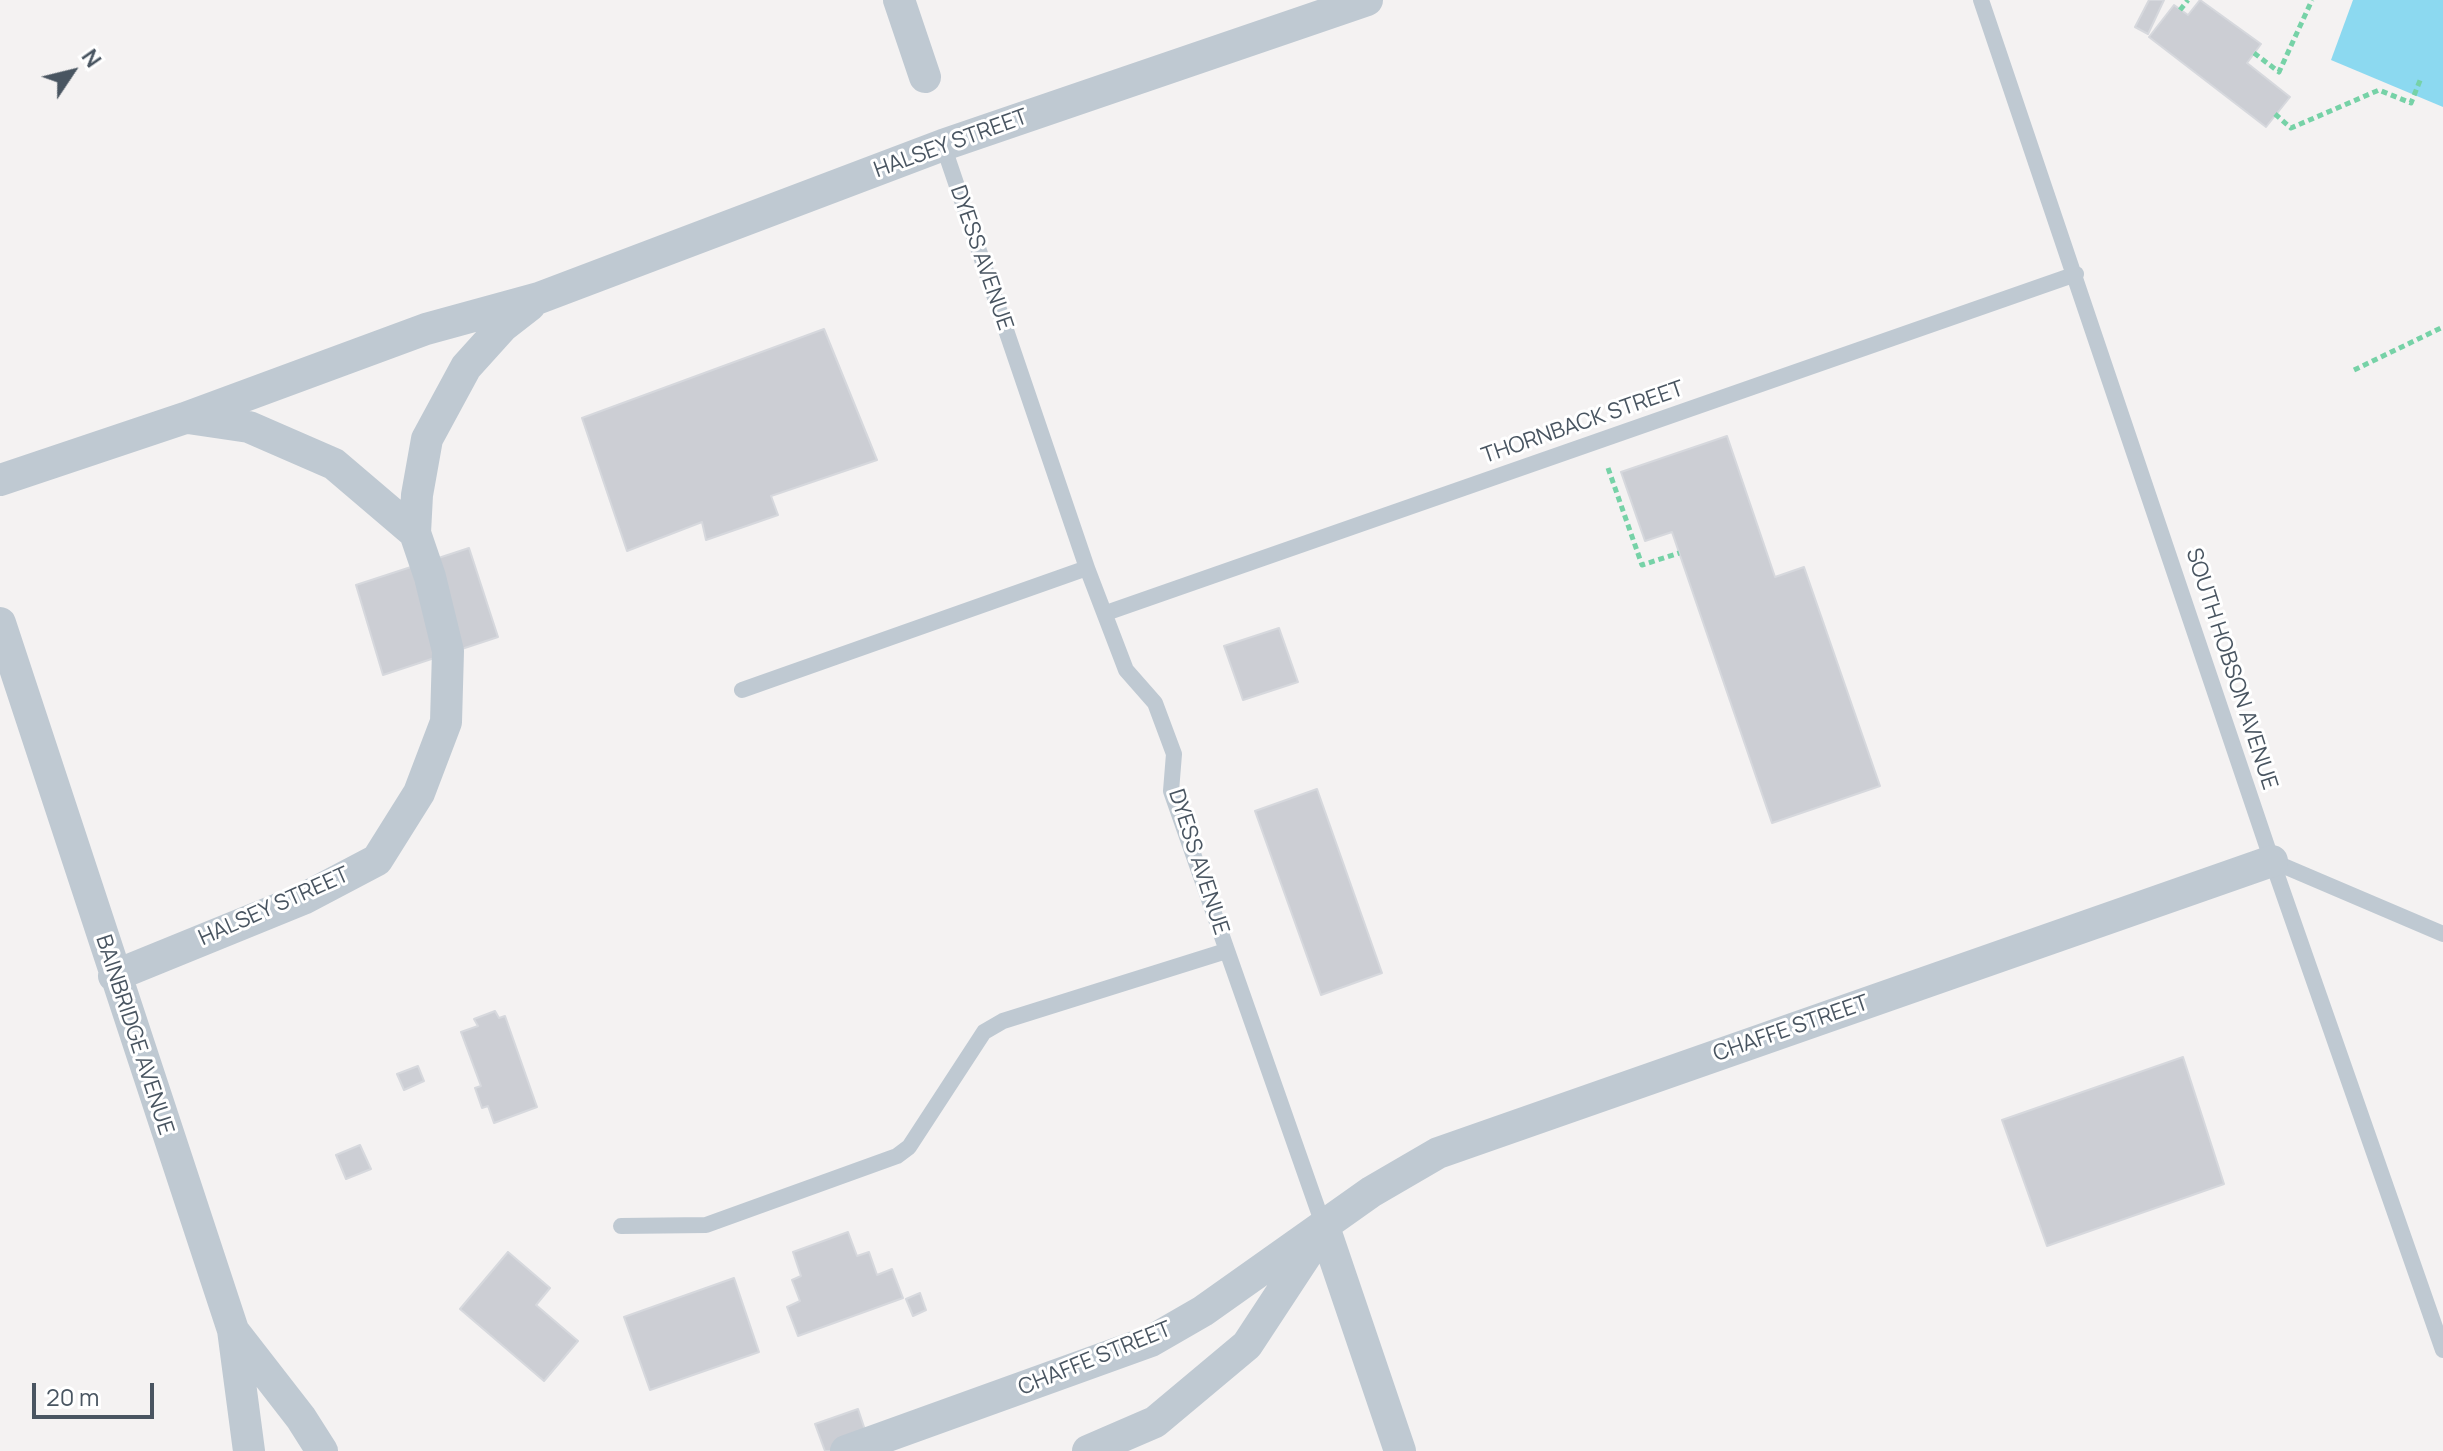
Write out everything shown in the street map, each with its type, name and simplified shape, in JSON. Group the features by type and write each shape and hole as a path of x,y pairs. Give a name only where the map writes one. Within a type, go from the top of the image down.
{"street":[{"path":"899,0 925,77"},
{"name":"HALSEY STREET","path":"0,480 185,418 426,329 539,298 943,145 1367,0"},
{"name":"HALSEY STREET","path":"114,976 303,899 377,860 419,793 446,722 448,651 430,577 415,533 417,495 427,439 466,367 503,326 539,298"},
{"name":"HALSEY STREET","path":"185,418 249,427 334,464 415,533"},
{"name":"BAINBRIDGE AVENUE","path":"0,623 233,1330 249,1451"},
{"name":"CHAFFE STREET","path":"846,1451 1151,1341 1203,1311 1371,1192 1438,1153 2272,861"},
{"name":"CHAFFE STREET","path":"1088,1451 1155,1422 1247,1345 1324,1227"},
{"name":"DYESS AVENUE","path":"1324,1227 1400,1451"},
{"path":"233,1330 267,1451"},
{"path":"233,1330 301,1418 322,1451"}],"lane":[{"name":"SOUTH HOBSON AVENUE","path":"1981,0 2272,861 2443,1350"},
{"name":"DYESS AVENUE","path":"943,145 1087,568 1126,670 1155,703 1174,754 1171,791 1324,1227"},
{"name":"THORNBACK STREET","path":"1106,613 2076,274"},
{"path":"742,690 1087,568"},
{"path":"2272,861 2443,934"},
{"path":"621,1226 706,1225 897,1156 909,1147 984,1032 1003,1021 1226,951"}],"path":[{"path":"2180,10 2188,0"},
{"path":"2254,53 2279,72 2312,0"},
{"path":"2275,114 2291,128 2379,90 2411,103 2421,78"},
{"path":"2354,370 2443,327"},
{"path":"1598,441 1642,565 1679,553"}],"water":[{"path":"2353,0 2443,0 2443,107 2331,60"}],"building":[{"path":"2149,0 2164,0 2148,34 2135,27"},
{"path":"2200,0 2261,44 2247,63 2290,97 2266,127 2149,37 2174,5 2188,15"},
{"path":"824,329 877,460 771,496 778,515 706,540 702,522 627,551 582,418"},
{"path":"1727,436 1775,577 1804,567 1880,786 1772,823 1672,532 1645,541 1621,472"},
{"path":"469,548 498,637 383,675 356,585"},
{"path":"1279,628 1298,682 1243,700 1224,646"},
{"path":"1317,789 1382,973 1321,995 1255,811"},
{"path":"495,1011 499,1018 505,1016 537,1107 494,1123 488,1106 482,1108 475,1088 481,1086 461,1032 478,1026 474,1019"},
{"path":"2183,1057 2224,1184 2047,1246 2002,1120"},
{"path":"418,1066 424,1081 404,1090 397,1074"},
{"path":"360,1145 371,1169 346,1179 336,1155"},
{"path":"848,1232 857,1256 869,1252 877,1275 892,1269 903,1298 798,1336 787,1307 800,1301 792,1280 801,1276 793,1252"},
{"path":"508,1252 550,1288 536,1305 578,1341 544,1381 460,1309"},
{"path":"734,1278 759,1352 650,1390 624,1317"},
{"path":"920,1293 926,1310 913,1316 906,1299"},
{"path":"858,1409 872,1451 825,1451 815,1424"}]}
